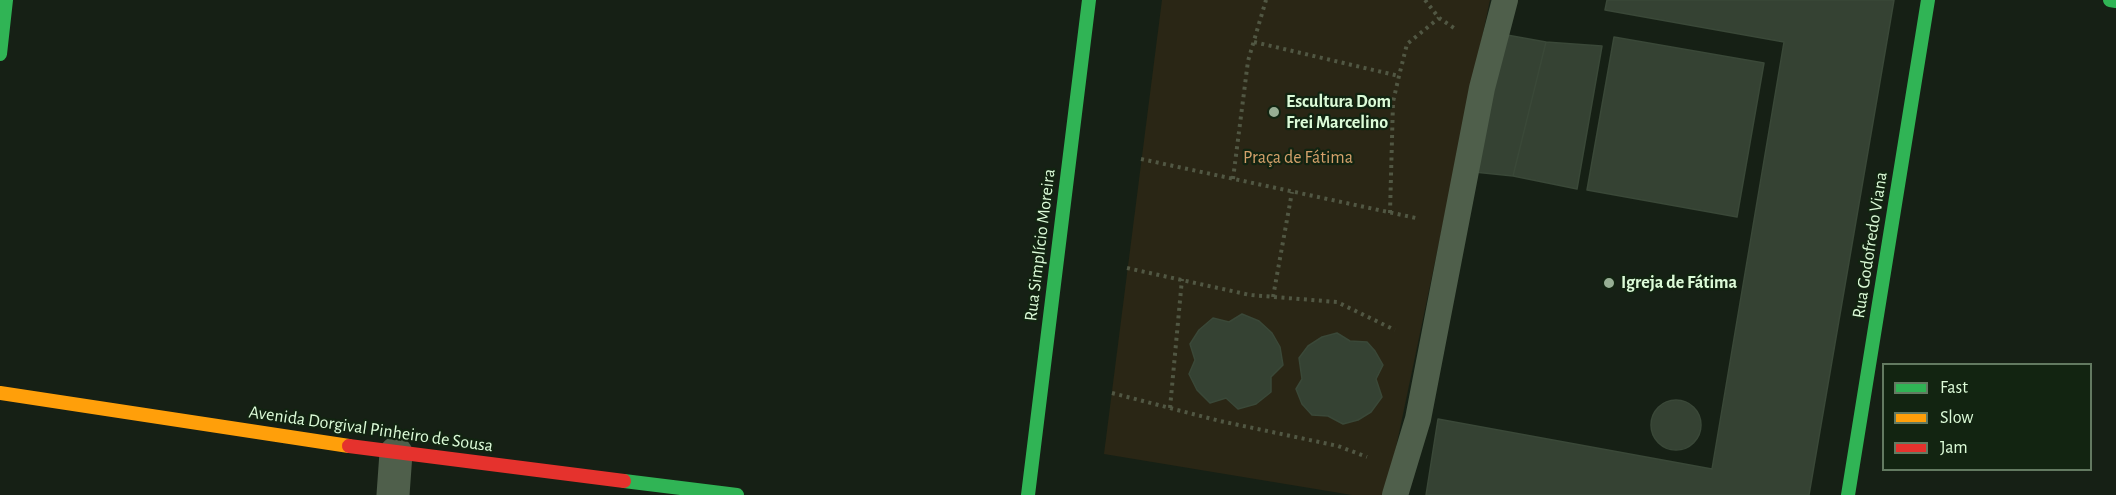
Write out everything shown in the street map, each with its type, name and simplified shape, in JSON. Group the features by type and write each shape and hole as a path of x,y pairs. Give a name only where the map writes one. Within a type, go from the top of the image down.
{"main road":[{"path":"0,54 6,0"},
{"name":"Rua Simplício Moreira","path":"1028,495 1089,0"},
{"name":"Rua Godofredo Viana","path":"1848,495 1928,0"},
{"path":"2110,0 2116,2"},
{"name":"Avenida Dorgival Pinheiro de Sousa","path":"0,393 396,453 737,495"}],"street":[{"path":"393,495 396,453"}],"lane":[{"path":"1395,495 1418,419 1482,88 1505,0"}],"path":[{"path":"1233,179 1248,61 1266,0"},
{"path":"1425,0 1439,18 1464,35"},
{"path":"1390,213 1393,102 1407,44 1439,18"},
{"path":"1254,42 1399,76"},
{"path":"1141,159 1422,219"},
{"path":"1273,297 1293,192"},
{"path":"1127,268 1250,295 1337,302 1398,332"},
{"path":"1170,408 1182,279"},
{"path":"1112,393 1338,446 1370,458"}],"green space":[{"name":"Praça de Fátima","path":"1162,0 1490,0 1386,495 1352,495 1104,454"}],"building":[{"path":"1607,0 1894,0 1809,495 1426,495 1438,419 1712,469 1784,42 1605,10"},
{"path":"1507,35 1546,42 1513,176 1474,172"},
{"path":"1614,37 1764,63 1737,217 1587,190"},
{"path":"1546,42 1602,46 1577,189 1513,176"},
{"path":"1242,314 1259,321 1272,333 1280,347 1283,365 1271,377 1271,392 1256,404 1238,409 1226,398 1210,403 1197,390 1189,374 1195,360 1190,344 1199,330 1213,318 1229,322"},
{"path":"1337,333 1350,341 1367,342 1383,365 1376,379 1382,397 1371,412 1358,420 1343,424 1328,416 1312,415 1302,404 1296,389 1302,379 1299,358 1308,346 1322,337"},
{"path":"1676,400 1694,407 1701,425 1694,443 1676,450 1658,443 1651,425 1658,407"}],"traffic: fast":[{"path":"0,54 6,0"},
{"path":"1028,495 1089,0"},
{"path":"1848,495 1928,0"},
{"path":"2110,0 2116,1"},
{"path":"624,481 737,495"}],"traffic: slow":[{"path":"0,393 349,446"}],"traffic: jam":[{"path":"349,446 624,481"}],"place":[{"name":"Escultura Dom Frei Marcelino","path":"1274,112"},
{"name":"Igreja de Fátima","path":"1609,283"}]}
